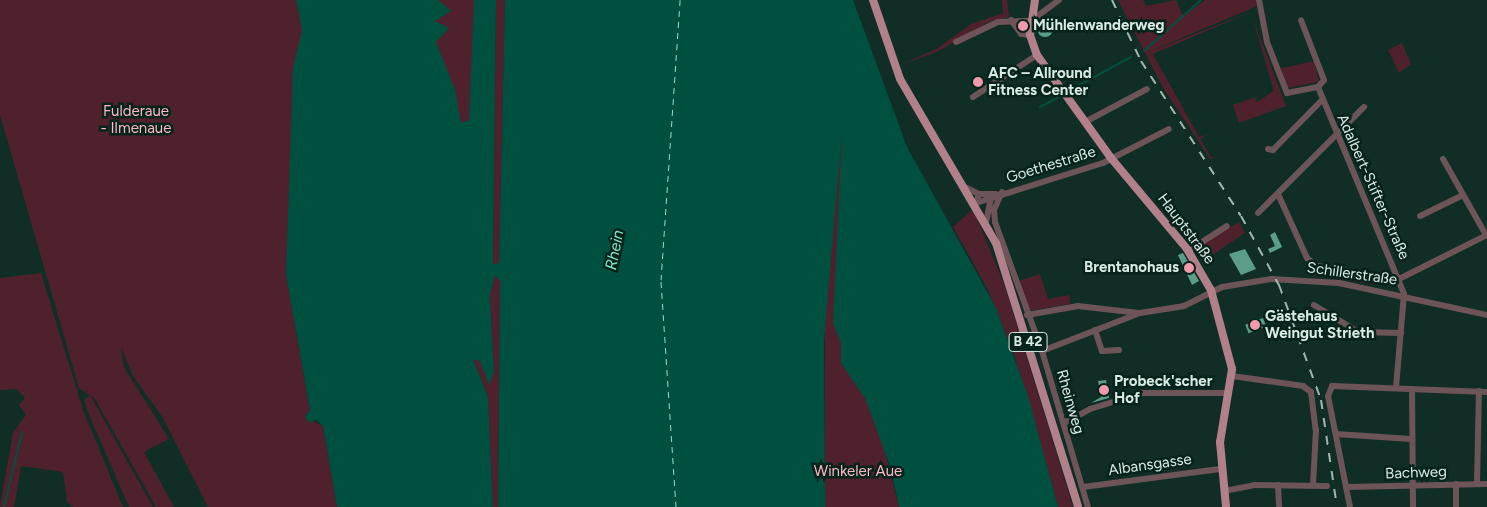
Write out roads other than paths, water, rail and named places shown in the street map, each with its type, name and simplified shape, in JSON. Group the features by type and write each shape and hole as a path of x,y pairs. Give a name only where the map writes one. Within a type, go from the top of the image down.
{"main road":[{"name":"B 42","path":"874,0 900,79 976,203 986,223 1054,424 1078,507"},
{"name":"Hauptstraße","path":"1035,0 1030,35 1038,55 1111,158 1188,251 1212,290 1231,353 1232,376 1227,393 1220,469 1226,507"}],"street":[{"path":"956,42 988,25 1011,20 1031,20 1058,0"},
{"path":"1259,0 1283,89 1292,93 1318,87"},
{"path":"1011,20 1021,34 1030,35"},
{"name":"Adalbert-Stifter-Straße","path":"1301,20 1324,80 1318,87 1335,135 1404,294 1396,388"},
{"path":"974,97 1038,55"},
{"path":"1085,122 1147,89"},
{"path":"1268,149 1273,150 1322,100"},
{"path":"1258,213 1364,107"},
{"name":"Goethestraße","path":"976,203 1111,158 1169,129"},
{"path":"1278,194 1310,262 1399,279 1486,235 1443,159"},
{"path":"967,188 979,194 996,195 986,223"},
{"path":"976,203 979,194"},
{"name":"Rheinweg","path":"996,195 994,216 1027,315 1042,351 1088,507"},
{"path":"1420,216 1463,195"},
{"path":"1188,251 1227,226"},
{"name":"Schillerstraße","path":"1140,313 1177,308 1212,290 1292,279 1404,294 1487,315"},
{"path":"1314,305 1358,332 1401,333"},
{"path":"1027,315 1078,306 1140,313"},
{"path":"1042,351 1140,313"},
{"path":"1095,330 1102,351 1119,350"},
{"path":"1232,376 1306,387 1313,398 1315,417 1313,485"},
{"path":"1350,507 1328,396 1332,386 1487,392"},
{"path":"1412,389 1413,507"},
{"path":"1478,484 1479,392"},
{"path":"1064,424 1090,409 1142,393 1227,393"},
{"path":"1336,434 1411,439"},
{"name":"Albansgasse","path":"1083,487 1220,469"},
{"path":"1456,484 1456,507"},
{"name":"Bachweg","path":"1346,487 1487,484"},
{"path":"1278,485 1279,507"},
{"path":"1224,490 1278,485 1327,486"}],"water":[{"name":"Rhein","path":"296,0 438,0 451,11 435,21 449,28 436,42 455,90 461,123 469,120 474,0 496,0 493,264 499,263 505,0 853,0 907,147 996,308 1028,396 1058,507 899,507 891,469 865,398 841,363 841,343 833,323 842,130 824,342 825,507 498,507 500,281 495,275 490,295 494,373 489,385 480,361 473,359 488,397 493,507 337,507 323,426 316,419 310,423 305,417 310,410 286,274 293,68 302,30"}],"waterway":[{"path":"1144,51 1201,0"},
{"path":"1067,92 1131,57"},
{"path":"1040,107 1063,95"},
{"path":"4,507 22,432"}],"railway":[{"path":"1112,0 1141,61 1241,216 1279,285 1321,400 1337,507"}],"place":[{"name":"Mühlenwanderweg","path":"1023,26"},
{"name":"AFC – Allround Fitness Center","path":"978,82"},
{"name":"Brentanohaus","path":"1189,268"},
{"name":"Gästehaus Weingut Strieth","path":"1255,325"},
{"name":"Probeck'scher Hof","path":"1104,390"}],"park label":[{"name":"Fulderaue - Ilmenaue","path":"136,120"},
{"name":"Winkeler Aue","path":"858,472"}]}
